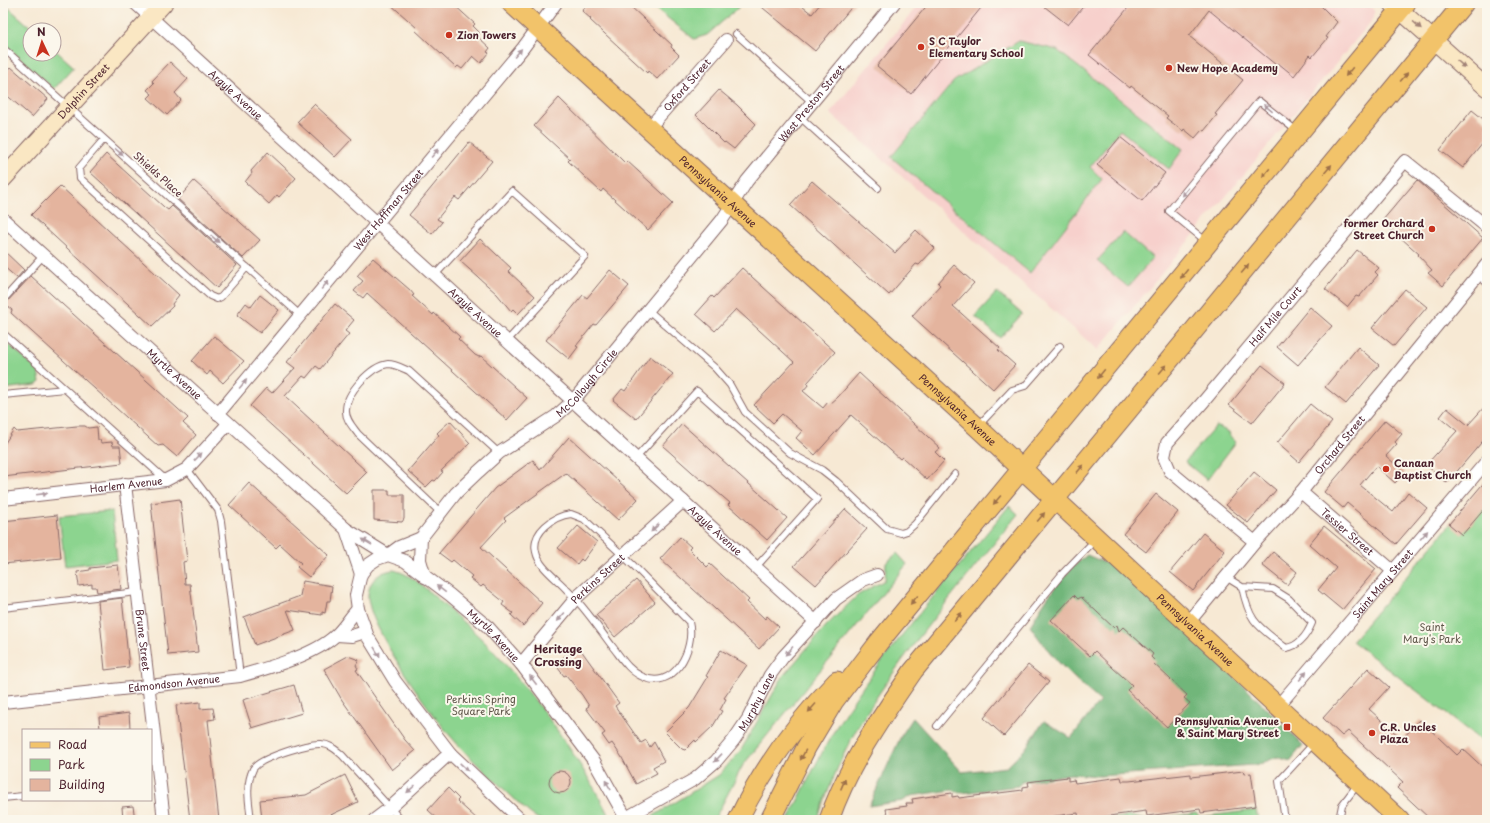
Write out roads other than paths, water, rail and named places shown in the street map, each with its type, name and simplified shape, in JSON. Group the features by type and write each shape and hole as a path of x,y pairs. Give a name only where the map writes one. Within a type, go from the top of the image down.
{"main road":[{"name":"Dolphin Street","path":"3,179 164,3"},
{"name":"Pennsylvania Avenue","path":"511,3 731,205 977,427 1400,820"},
{"path":"829,820 846,778 871,732 913,671 1464,3"},
{"path":"770,820 806,748 834,701 879,642 1299,133 1399,5 1434,41 1487,88"},
{"path":"738,820 780,746 828,690 879,642"}],"street":[{"name":"Argyle Avenue","path":"135,3 816,622"},
{"name":"West Hoffman Street","path":"218,414 523,48 556,3"},
{"name":"West Preston Street","path":"731,205 747,181 894,3"},
{"name":"Oxford Street","path":"648,129 731,37"},
{"name":"Half Mile Court","path":"1255,542 1170,470 1164,457 1167,443 1405,161 1487,227"},
{"name":"McCollough Circle","path":"421,538 456,492 500,453 556,416 573,401 722,220 731,205"},
{"name":"Myrtle Avenue","path":"3,219 228,424 346,529 388,555 405,561 488,628 522,664 594,761 626,819"},
{"name":"Orchard Street","path":"1188,623 1255,542 1301,492 1482,279 1487,264"},
{"name":"Harlem Avenue","path":"3,499 166,480 186,469 228,424"},
{"name":"Saint Mary Street","path":"1278,706 1487,461"},
{"name":"Brune Street","path":"125,484 148,686 151,729"},
{"name":"Tessier Street","path":"1301,492 1393,571"},
{"name":"Perkins Street","path":"522,664 576,598 683,501"},
{"name":"Myrtle Avenue","path":"346,529 361,574"},
{"path":"425,577 420,560 421,538 399,547 388,555 377,559 368,565 361,574 356,595 358,609 365,632 391,675 450,753 521,820"},
{"name":"Murphy Lane","path":"626,819 695,779 716,761 733,741 748,719 758,695 770,675 836,599 863,580 877,575"},
{"path":"337,635 358,609"},
{"path":"337,635 352,636 365,632"},
{"name":"Edmondson Avenue","path":"3,702 240,676 291,660 320,646 337,635"},
{"name":"Brune Street","path":"152,740 155,781 164,820"},
{"path":"374,820 390,808 450,753"}],"lane":[{"path":"731,37 812,102"},
{"name":"Shields Place","path":"3,48 300,315"},
{"path":"1208,244 1169,211 1259,101 1299,133"},
{"path":"800,117 878,188"},
{"path":"104,139 79,168 80,178 210,296 217,299 221,297 247,267"},
{"path":"435,275 512,191 584,256 507,341"},
{"path":"3,300 43,256"},
{"path":"648,310 715,368 730,385 745,412 758,425 790,453 822,470 836,481 887,529 901,533 907,531 915,524 955,474"},
{"path":"4,335 166,480"},
{"path":"977,427 1012,390 1025,386 1060,346"},
{"path":"440,512 358,434 349,422 346,411 348,398 368,374 378,367 388,364 397,365 409,371 500,453"},
{"path":"3,396 65,389"},
{"path":"636,458 697,391 817,499 756,567"},
{"path":"186,469 218,510 221,520 240,676"},
{"path":"571,514 584,519 624,556 689,622 692,632 690,645 684,660 676,670 666,678 652,680 631,670 576,598 540,562 536,551 536,539 551,521 563,515 571,514"},
{"path":"937,726 1062,574 1097,538"},
{"path":"1226,577 1242,587 1273,589 1289,599 1312,622 1308,634 1294,647 1286,648 1255,624 1246,608 1242,587"},
{"path":"3,608 137,592"},
{"path":"1285,820 1279,781 1315,742"},
{"path":"251,820 247,790 249,779 254,767 265,759 310,745 321,744 332,746 342,755 401,820"},
{"path":"1339,820 1342,804 1359,783"},
{"path":"3,798 22,796"}],"place":[{"name":"Zion Towers","path":"449,35"},
{"name":"S C Taylor Elementary School","path":"921,47"},
{"name":"New Hope Academy","path":"1169,68"},
{"name":"former Orchard Street Church","path":"1432,229"},
{"name":"Canaan Baptist Church","path":"1386,469"},
{"name":"Pennsylvania Avenue & Saint Mary Street","path":"1287,727"},
{"name":"C.R. Uncles Plaza","path":"1372,733"}],"district":[{"name":"Heritage Crossing","path":"558,655"}],"park label":[{"name":"Saint Mary's Park","path":"1432,632"},
{"name":"Perkins Spring Square Park","path":"481,704"}]}
